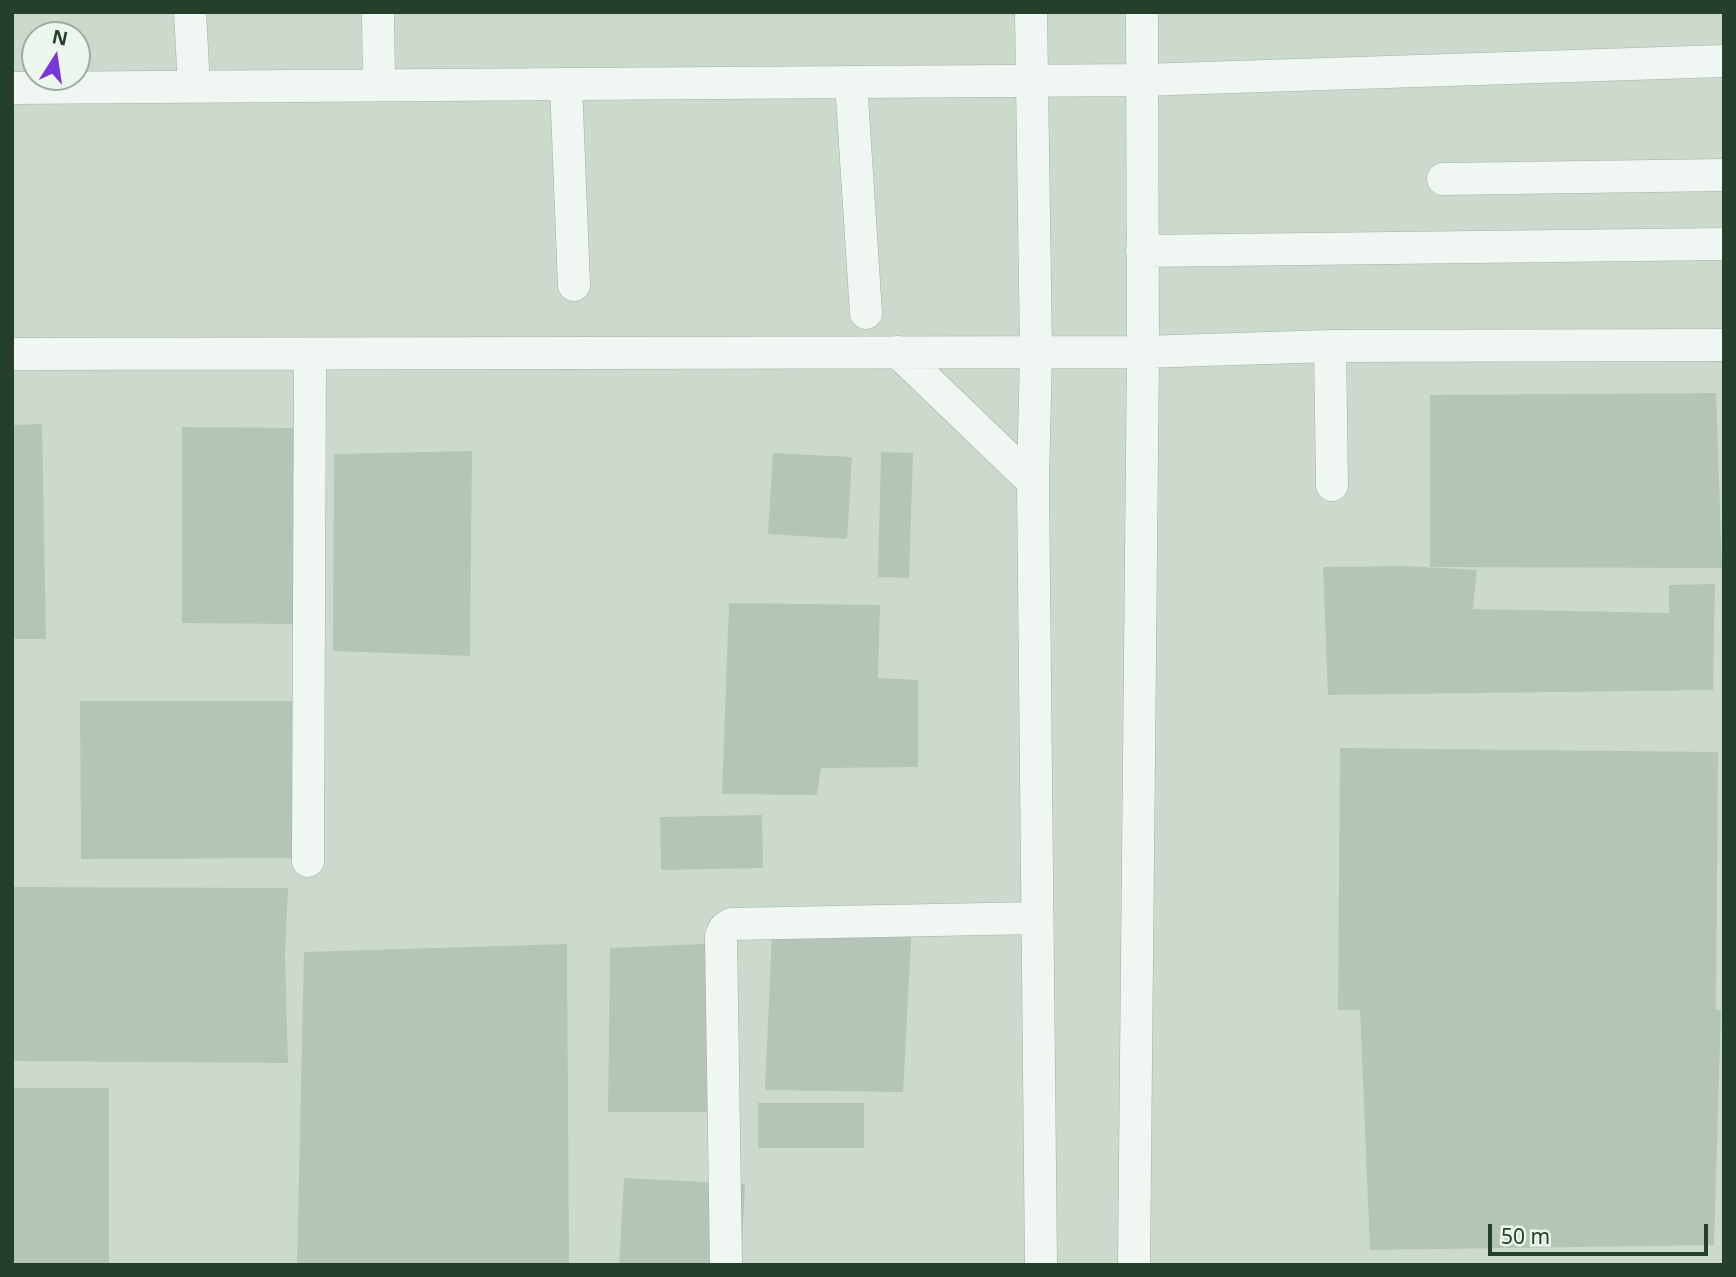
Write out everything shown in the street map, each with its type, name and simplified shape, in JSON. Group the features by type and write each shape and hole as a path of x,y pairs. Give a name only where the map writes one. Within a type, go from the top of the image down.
{"street":[{"path":"190,12 194,86"},
{"path":"378,12 379,85"},
{"path":"1031,12 1041,1265"},
{"path":"1134,1265 1143,352 1142,12"},
{"path":"12,88 1142,80 1724,61"},
{"path":"851,82 866,313"},
{"path":"566,84 574,285"},
{"path":"1443,179 1724,175"},
{"path":"1142,251 1724,244"},
{"path":"12,354 1143,352 1330,346 1724,345"},
{"path":"1330,346 1332,485"},
{"path":"898,352 1033,482"},
{"path":"308,861 310,354"},
{"path":"726,1265 721,936 725,929 731,924 1037,918"}],"shaded area":[{"path":"12,12 1724,12 1724,1265 12,1265"}],"building":[{"path":"1716,393 1722,568 1430,567 1430,395"},
{"path":"42,424 46,639 12,639 12,425"},
{"path":"182,427 297,428 297,624 182,623"},
{"path":"472,451 470,656 333,651 334,454"},
{"path":"881,452 913,453 909,578 878,577"},
{"path":"773,453 852,457 847,539 768,534"},
{"path":"1404,566 1477,570 1473,609 1669,613 1669,585 1715,584 1713,690 1328,695 1323,567"},
{"path":"729,603 880,605 878,678 918,680 918,767 821,768 817,795 722,794"},
{"path":"80,701 308,701 308,858 81,859"},
{"path":"1340,748 1718,752 1716,1010 1721,1010 1714,1245 1370,1250 1360,1010 1338,1010"},
{"path":"762,815 763,868 661,870 660,817"},
{"path":"12,887 288,888 285,955 288,1063 12,1061"},
{"path":"912,924 903,1092 765,1090 772,931"},
{"path":"726,943 721,1112 608,1112 610,948"},
{"path":"567,944 569,1265 297,1265 304,952"},
{"path":"12,1088 109,1088 109,1265 12,1265"},
{"path":"758,1103 864,1103 864,1148 758,1148"},
{"path":"624,1178 745,1184 741,1265 619,1265"}]}
